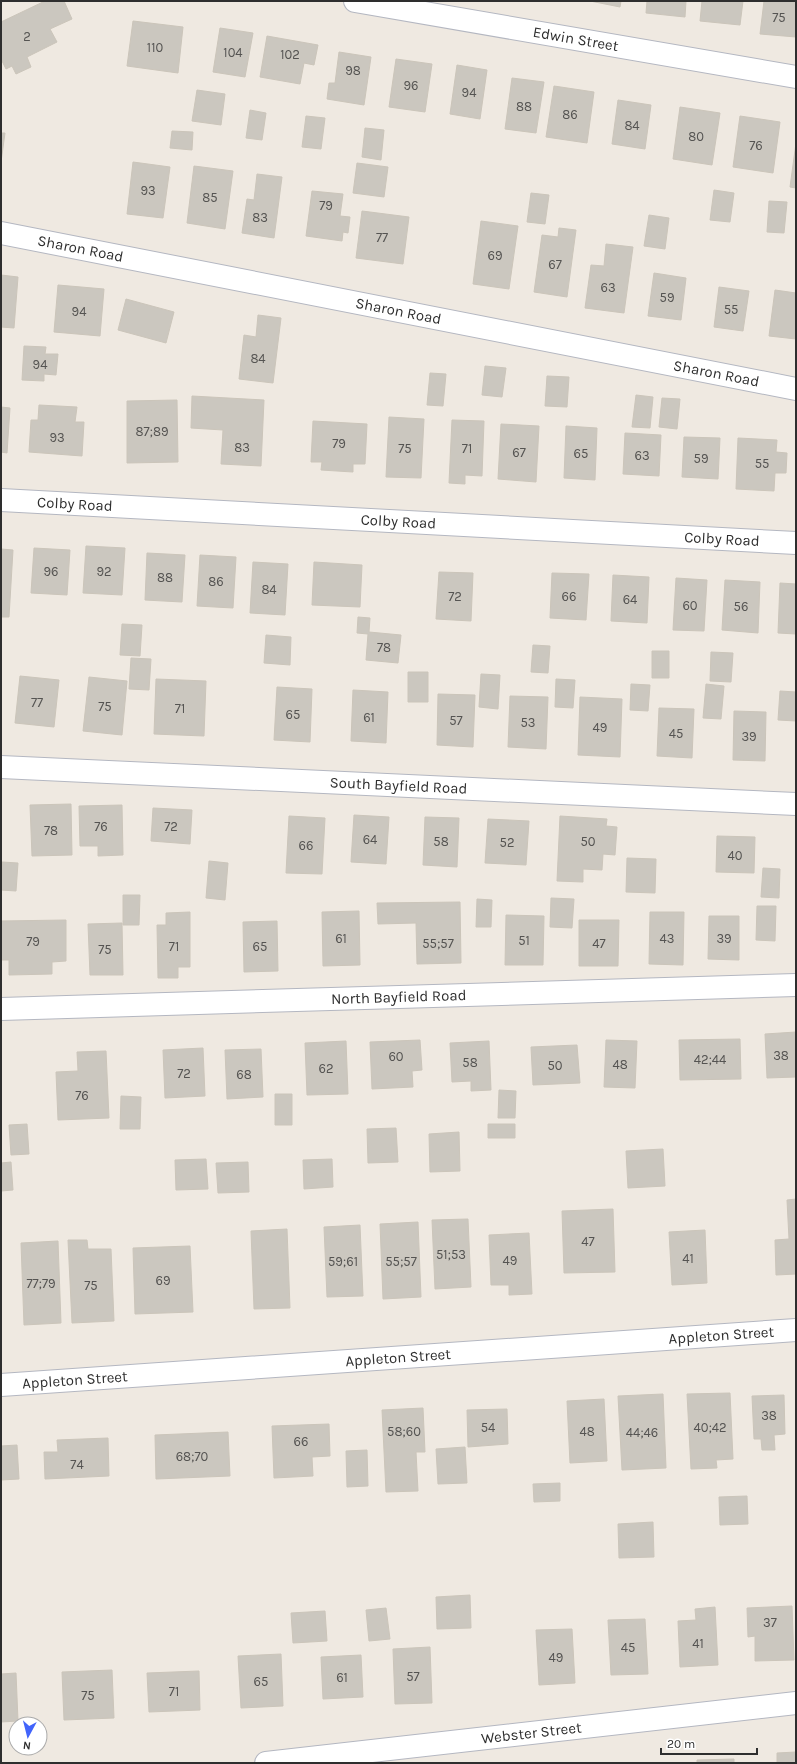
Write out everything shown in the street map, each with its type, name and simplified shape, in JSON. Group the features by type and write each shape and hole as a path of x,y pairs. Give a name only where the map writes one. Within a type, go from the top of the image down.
{"street":[{"name":"Edwin Street","path":"356,1 796,77"},
{"name":"Sharon Road","path":"1,232 796,389"},
{"name":"Colby Road","path":"1,500 796,543"},
{"name":"South Bayfield Road","path":"1,767 796,804"},
{"name":"North Bayfield Road","path":"1,1009 796,985"},
{"name":"Appleton Street","path":"1,1385 796,1330"},
{"name":"Webster Street","path":"266,1763 796,1703"}],"building":[{"path":"45,1 64,1 72,19 50,29 57,42 27,57 31,67 16,74 12,66 6,69 1,59 1,22"},
{"path":"590,1 621,1 620,7"},
{"path":"647,1 686,1 685,17 646,13"},
{"path":"702,1 743,1 740,25 700,21"},
{"path":"764,1 796,1 796,37 760,34"},
{"path":"133,21 183,27 178,73 127,66"},
{"path":"220,28 253,33 245,77 213,72"},
{"path":"267,36 318,45 314,65 304,63 300,84 260,77"},
{"path":"339,52 371,57 364,105 327,99 329,83 335,83"},
{"path":"396,59 432,64 425,112 389,107"},
{"path":"457,65 487,70 480,119 450,114"},
{"path":"512,78 544,82 536,133 505,129"},
{"path":"554,86 594,92 587,143 546,137"},
{"path":"197,90 225,94 221,125 192,121"},
{"path":"618,100 651,105 645,149 612,144"},
{"path":"680,107 720,113 712,165 673,159"},
{"path":"250,110 266,113 262,140 246,138"},
{"path":"306,116 325,118 321,149 302,147"},
{"path":"740,116 780,122 773,173 733,167"},
{"path":"365,128 384,130 381,160 362,157"},
{"path":"172,131 193,132 192,150 170,148"},
{"path":"1,133 5,133 1,162"},
{"path":"796,143 796,188 790,187"},
{"path":"133,162 170,167 163,218 127,214"},
{"path":"357,163 388,167 384,197 353,193"},
{"path":"194,166 233,171 225,229 187,223"},
{"path":"257,174 282,177 274,238 242,233 247,199 254,200"},
{"path":"714,190 734,193 730,222 710,220"},
{"path":"312,191 343,194 340,216 350,217 348,233 343,232 342,241 306,236"},
{"path":"531,193 549,195 545,224 527,222"},
{"path":"769,201 787,202 784,233 767,232"},
{"path":"362,211 409,217 403,264 356,258"},
{"path":"649,215 669,218 665,249 644,246"},
{"path":"481,221 518,226 509,289 473,284"},
{"path":"559,228 576,230 567,297 534,292 542,235 558,237"},
{"path":"606,244 633,247 624,313 585,308 591,265 604,266"},
{"path":"654,273 686,278 681,320 648,316"},
{"path":"1,275 18,277 14,328 1,327"},
{"path":"58,285 104,289 100,336 54,332"},
{"path":"719,287 749,291 743,331 714,327"},
{"path":"775,290 796,293 796,339 769,336"},
{"path":"126,299 174,312 166,343 118,330"},
{"path":"258,315 281,318 273,383 239,379 244,335 256,337"},
{"path":"24,346 46,347 45,354 58,354 56,375 44,374 44,381 22,380"},
{"path":"485,366 506,368 502,397 482,395"},
{"path":"430,373 446,374 443,406 427,405"},
{"path":"547,376 569,377 567,407 545,406"},
{"path":"636,395 653,397 650,428 632,427"},
{"path":"192,396 264,400 261,466 221,464 223,430 191,428"},
{"path":"662,398 680,399 677,429 659,427"},
{"path":"177,400 178,462 127,463 127,401"},
{"path":"39,405 77,407 75,422 84,422 82,456 29,452 31,420 38,420"},
{"path":"1,407 10,408 7,453 1,452"},
{"path":"389,417 424,419 421,478 386,477"},
{"path":"452,420 484,421 482,476 465,475 465,484 449,483"},
{"path":"313,421 367,424 365,464 353,464 353,472 321,470 322,462 311,462"},
{"path":"501,424 539,426 536,482 498,479"},
{"path":"566,426 597,428 595,480 564,478"},
{"path":"625,433 661,435 659,476 623,474"},
{"path":"684,437 720,438 718,479 682,477"},
{"path":"738,438 777,440 776,452 787,453 786,473 775,473 774,491 736,489"},
{"path":"86,546 125,548 122,595 83,593"},
{"path":"34,548 70,550 67,595 31,593"},
{"path":"1,549 13,550 9,617 1,617"},
{"path":"147,553 185,555 182,602 145,600"},
{"path":"200,555 236,557 233,608 197,606"},
{"path":"253,562 288,564 285,615 250,613"},
{"path":"314,562 362,565 360,607 312,605"},
{"path":"439,572 473,573 471,621 436,619"},
{"path":"552,573 589,574 586,620 550,618"},
{"path":"613,575 649,577 647,623 611,621"},
{"path":"676,578 707,580 704,631 673,630"},
{"path":"725,580 760,582 758,633 722,630"},
{"path":"780,583 796,584 796,634 778,633"},
{"path":"358,617 370,618 369,632 401,635 398,663 366,660 368,634 357,633"},
{"path":"122,624 142,625 140,656 120,655"},
{"path":"266,635 291,637 290,665 264,663"},
{"path":"533,645 550,646 548,673 531,672"},
{"path":"652,651 669,651 669,678 652,678"},
{"path":"711,652 733,653 731,682 710,681"},
{"path":"131,658 151,659 149,690 129,689"},
{"path":"408,672 428,672 428,702 408,702"},
{"path":"481,674 500,675 498,709 479,707"},
{"path":"20,676 59,680 54,727 15,723"},
{"path":"89,677 127,681 122,735 83,731"},
{"path":"156,679 206,681 204,736 154,734"},
{"path":"556,679 575,680 573,708 555,707"},
{"path":"631,684 650,685 648,711 630,710"},
{"path":"706,684 724,686 721,719 703,718"},
{"path":"277,687 312,689 310,742 274,740"},
{"path":"353,690 388,692 386,743 351,741"},
{"path":"780,691 796,692 796,721 778,720"},
{"path":"438,694 475,695 473,747 437,745"},
{"path":"510,696 548,697 546,749 508,747"},
{"path":"580,697 622,699 620,757 578,755"},
{"path":"659,708 694,709 692,758 657,756"},
{"path":"734,711 766,712 765,761 733,760"},
{"path":"71,804 72,855 32,856 30,805"},
{"path":"122,805 123,855 98,856 98,846 80,846 79,806"},
{"path":"153,808 192,810 190,844 151,841"},
{"path":"354,815 389,817 386,864 351,862"},
{"path":"289,816 325,818 322,874 286,873"},
{"path":"560,816 607,819 606,826 617,827 615,855 603,854 602,870 583,869 583,882 557,881"},
{"path":"425,817 459,818 457,867 423,865"},
{"path":"488,819 529,821 526,865 485,863"},
{"path":"717,836 755,837 754,873 716,872"},
{"path":"627,858 656,859 655,893 626,892"},
{"path":"209,861 228,863 225,900 206,898"},
{"path":"2,862 18,863 16,891 1,890"},
{"path":"763,868 780,869 779,898 761,897"},
{"path":"123,895 140,895 139,925 123,925"},
{"path":"551,898 574,899 572,928 550,927"},
{"path":"477,899 492,900 491,927 476,927"},
{"path":"460,902 461,963 417,964 416,923 378,924 377,903"},
{"path":"757,906 776,906 775,941 756,940"},
{"path":"359,911 360,965 323,966 322,912"},
{"path":"190,912 190,967 178,967 178,978 158,978 157,925 166,925 166,913"},
{"path":"650,912 684,912 683,965 649,964"},
{"path":"506,915 544,916 543,965 505,965"},
{"path":"709,916 739,916 739,960 708,959"},
{"path":"66,920 66,961 52,962 52,974 9,975 9,960 1,960 1,921"},
{"path":"579,920 619,920 618,966 579,966"},
{"path":"277,921 278,971 244,972 243,922"},
{"path":"122,923 123,975 90,975 88,924"},
{"path":"796,1032 796,1077 767,1078 765,1034"},
{"path":"740,1039 741,1079 680,1080 679,1040"},
{"path":"420,1040 422,1070 412,1071 413,1087 372,1089 370,1042"},
{"path":"606,1040 637,1041 635,1088 604,1087"},
{"path":"346,1041 348,1094 307,1095 305,1043"},
{"path":"489,1041 491,1090 471,1091 471,1081 452,1082 450,1043"},
{"path":"577,1045 580,1083 533,1085 531,1047"},
{"path":"203,1048 205,1096 165,1098 163,1050"},
{"path":"261,1049 263,1097 227,1099 225,1050"},
{"path":"106,1051 109,1118 58,1120 56,1072 78,1071 77,1052"},
{"path":"499,1090 516,1091 515,1118 498,1118"},
{"path":"275,1094 292,1094 292,1125 275,1125"},
{"path":"121,1096 141,1097 140,1129 120,1129"},
{"path":"27,1124 29,1154 11,1155 9,1125"},
{"path":"488,1124 515,1124 515,1138 488,1138"},
{"path":"396,1128 398,1162 368,1163 367,1129"},
{"path":"459,1132 460,1171 430,1172 429,1134"},
{"path":"663,1149 665,1186 628,1188 626,1151"},
{"path":"206,1159 208,1189 176,1190 175,1160"},
{"path":"332,1159 333,1187 304,1189 303,1160"},
{"path":"11,1162 13,1190 1,1191 1,1163"},
{"path":"248,1162 249,1192 218,1193 216,1163"},
{"path":"796,1199 796,1274 776,1275 775,1240 789,1239 787,1200"},
{"path":"613,1209 615,1272 564,1273 562,1211"},
{"path":"468,1219 471,1287 435,1289 432,1220"},
{"path":"418,1222 421,1297 383,1299 380,1224"},
{"path":"360,1225 363,1296 327,1297 324,1227"},
{"path":"287,1229 290,1308 254,1309 251,1231"},
{"path":"705,1230 707,1283 672,1285 669,1232"},
{"path":"529,1233 532,1294 509,1295 509,1285 491,1285 489,1235"},
{"path":"68,1240 87,1240 88,1249 111,1249 114,1321 72,1323"},
{"path":"58,1241 61,1323 24,1325 21,1243"},
{"path":"190,1246 193,1312 135,1314 133,1248"},
{"path":"730,1393 733,1459 716,1460 717,1468 691,1469 687,1394"},
{"path":"663,1394 666,1468 622,1470 618,1396"},
{"path":"784,1395 785,1434 774,1435 775,1450 762,1450 761,1439 754,1439 752,1396"},
{"path":"604,1399 607,1461 570,1463 567,1401"},
{"path":"423,1408 425,1452 416,1452 418,1491 386,1492 382,1410"},
{"path":"507,1409 508,1444 468,1447 467,1410"},
{"path":"329,1424 330,1456 312,1457 313,1476 274,1478 272,1426"},
{"path":"228,1432 230,1476 156,1479 155,1435"},
{"path":"108,1438 109,1476 45,1479 44,1452 58,1452 57,1440"},
{"path":"17,1445 19,1479 1,1480 1,1446"},
{"path":"465,1447 467,1483 438,1484 436,1449"},
{"path":"367,1450 368,1486 347,1487 346,1451"},
{"path":"560,1483 560,1501 534,1502 533,1484"},
{"path":"747,1496 748,1524 720,1525 719,1497"},
{"path":"653,1522 654,1557 619,1558 618,1524"},
{"path":"470,1595 471,1628 437,1629 436,1597"},
{"path":"792,1606 794,1660 755,1661 755,1636 748,1637 747,1608"},
{"path":"715,1607 718,1665 680,1667 678,1621 696,1620 695,1609"},
{"path":"386,1608 390,1639 369,1641 366,1610"},
{"path":"325,1611 327,1641 293,1643 291,1613"},
{"path":"645,1619 648,1674 611,1675 608,1620"},
{"path":"572,1629 575,1683 539,1685 536,1630"},
{"path":"430,1647 432,1703 395,1704 393,1649"},
{"path":"281,1654 283,1706 241,1708 238,1656"},
{"path":"361,1655 363,1697 323,1699 321,1657"},
{"path":"112,1670 114,1718 64,1720 62,1672"},
{"path":"199,1671 200,1710 149,1712 147,1673"},
{"path":"16,1673 18,1716 8,1716 8,1722 1,1722 1,1674"},
{"path":"796,1752 796,1763 777,1763 777,1753"},
{"path":"734,1759 734,1763 697,1763 697,1760"}]}
